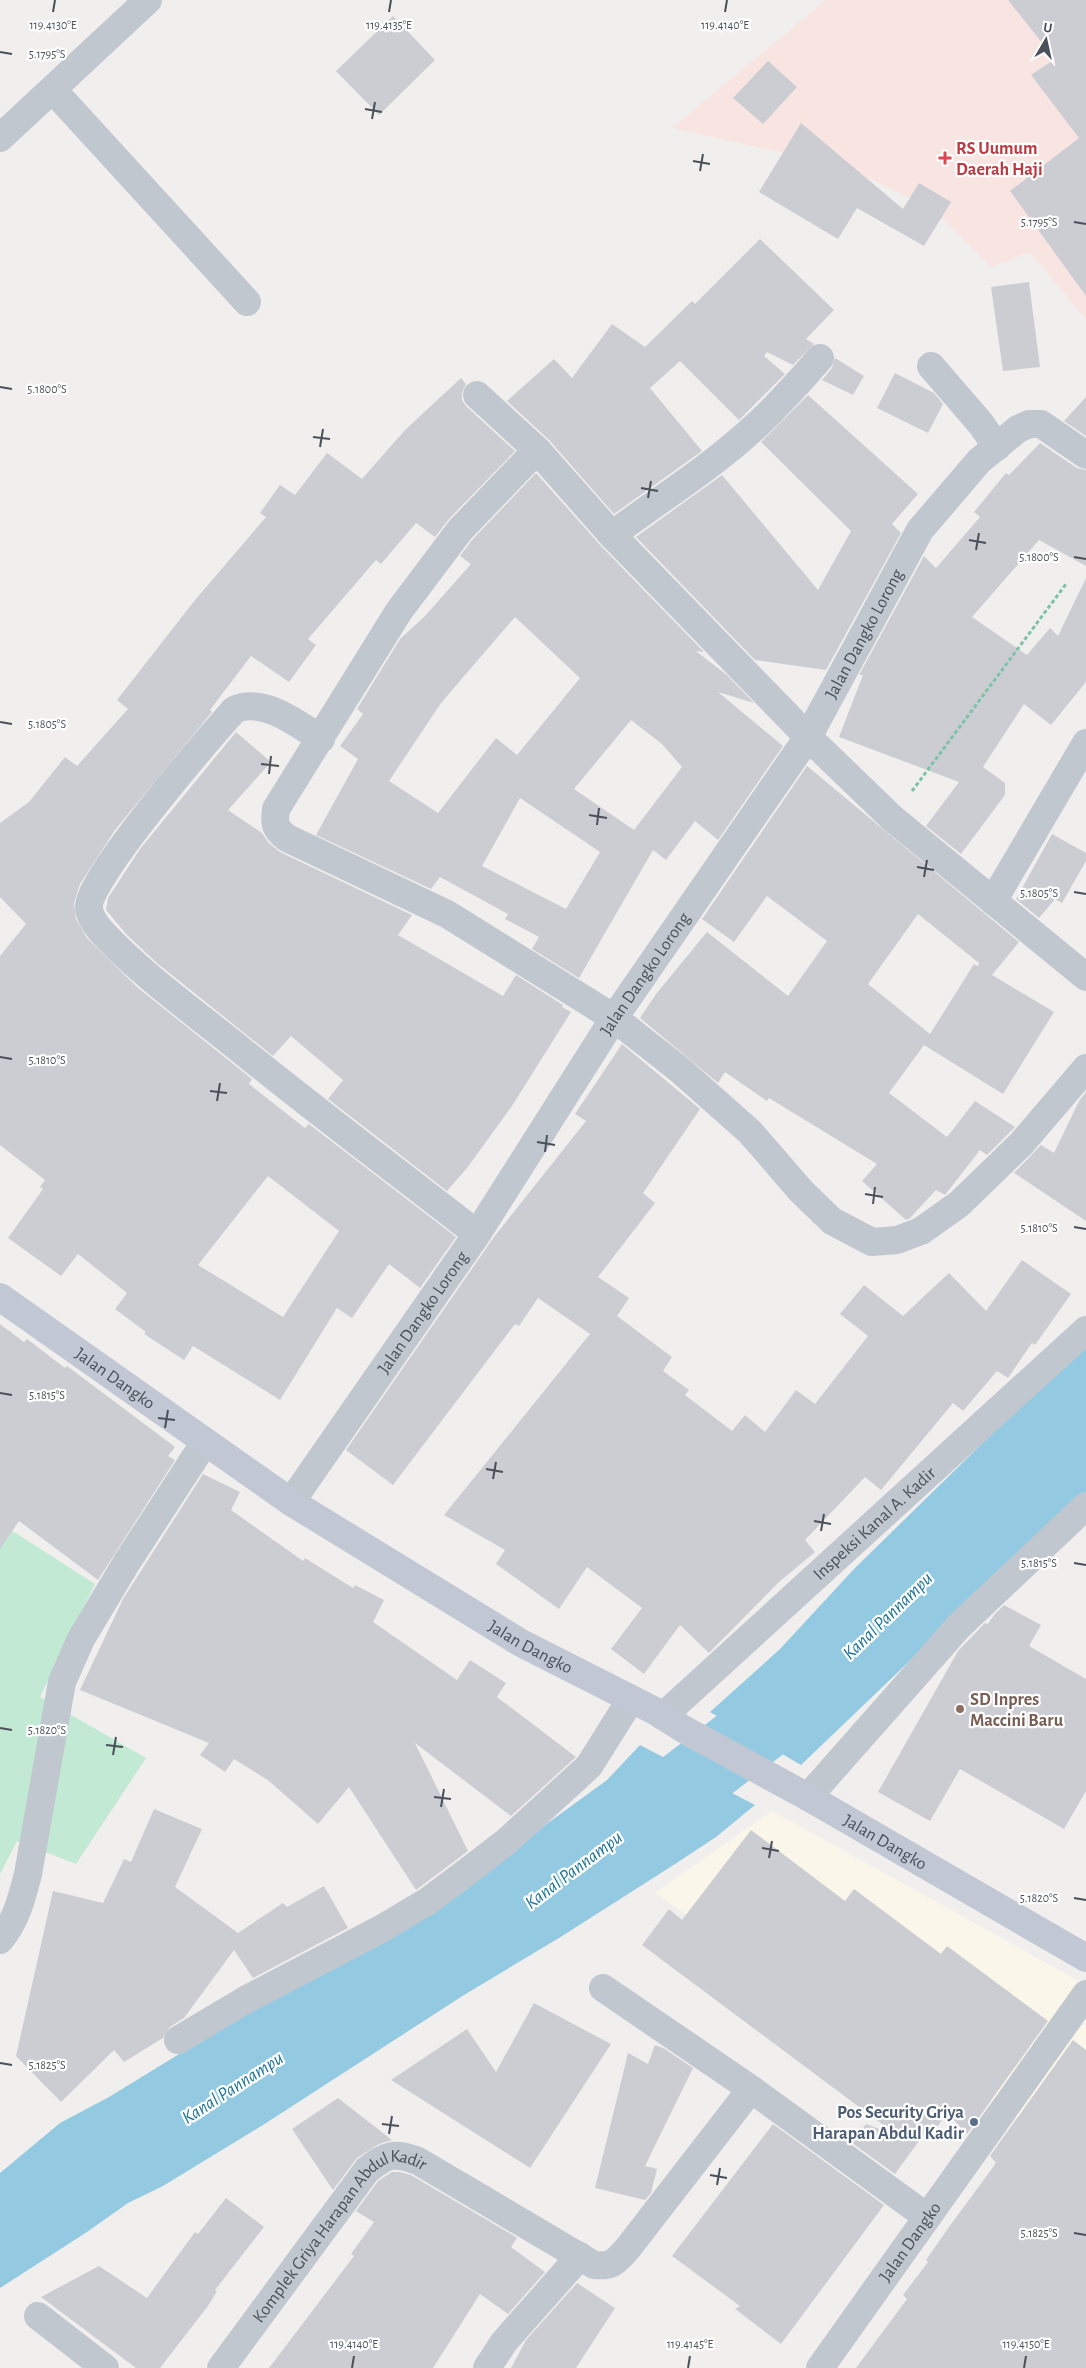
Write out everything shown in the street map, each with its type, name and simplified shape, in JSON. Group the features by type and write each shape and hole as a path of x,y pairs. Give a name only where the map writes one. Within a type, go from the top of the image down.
{"main road":[{"name":"Jalan Dangko","path":"0,1296 291,1502 521,1643 631,1699 799,1792 1086,1958"}],"street":[{"path":"0,138 148,0"},
{"path":"53,90 247,302"},
{"path":"612,535 724,452 758,424 792,391 820,358"},
{"path":"932,366 981,424 997,447"},
{"path":"477,395 537,450 612,535 808,737 892,818 1086,977"},
{"name":"Jalan Dangko Lorong","path":"291,1502 478,1234 614,1018 808,737 920,530 979,462 1018,429 1028,424 1037,423 1049,428 1086,455"},
{"path":"537,450 460,530 399,611 276,810 274,822 277,831 372,880 447,914 614,1018 680,1070 750,1132 801,1191 832,1221 872,1242 896,1240 921,1231 959,1204 1022,1143 1086,1068"},
{"path":"321,739 288,717 263,708 245,704 234,710 155,804 110,865 93,890 89,907 101,930 160,986 478,1234"},
{"path":"993,901 1086,743"},
{"name":"Inspeksi Kanal A. Kadir","path":"674,1723 1086,1330"},
{"path":"0,1940 7,1931 20,1905 28,1874 62,1682 81,1639 127,1562 205,1442"},
{"path":"799,1792 959,1626 1086,1506"},
{"path":"178,2040 247,2000 381,1929 428,1901 472,1868 507,1841 589,1766 631,1699"},
{"path":"603,1988 751,2089 927,2217"},
{"name":"Jalan Dangko","path":"820,2368 1086,1994"},
{"name":"Komplek Griya Harapan Abdul Kadir","path":"221,2368 367,2170 384,2156 401,2155 418,2161 594,2265 608,2266 617,2260 751,2089"},
{"path":"487,2368 504,2342 580,2256"},
{"path":"38,2316 105,2368"}],"path":[{"path":"892,818 1066,584"}],"shaded area":[{"name":"RS Uumum Daerah Haji","path":"826,0 1086,0 1086,320 1030,252 992,267 933,209 845,167 672,128"},
{"path":"772,1811 1086,1985 1086,2170 989,2098 879,2045 655,1893"}],"green space":[{"path":"0,1523 95,1584 40,1697 146,1758 76,1864 17,1841 0,1874"}],"water":[{"path":"1086,1347 1086,1492 801,1765 710,1712 780,1649 853,1570 1002,1424"},
{"path":"640,1745 755,1805 716,1837 672,1866 559,1938 464,1995 263,2125 163,2186 128,2203 0,2288 0,2173 60,2123 109,2097 501,1857 607,1780"}],"building":[{"path":"1008,0 1086,0 1086,296 1010,191 1079,138 1031,75 1055,59"},
{"path":"393,16 435,60 379,115 336,71"},
{"path":"768,61 797,87 763,124 733,98"},
{"path":"801,123 903,209 919,183 951,202 924,246 857,208 838,239 759,192"},
{"path":"760,239 834,310 806,339 814,344 793,365 767,352 764,356 785,374 739,420 680,361 650,388 702,451 614,514 549,440 507,401 554,359 572,378 612,324 645,347 692,301 695,304"},
{"path":"1029,282 1040,367 1003,371 991,287"},
{"path":"835,358 864,376 853,395 822,380 832,368"},
{"path":"895,373 934,393 943,404 928,433 877,408"},
{"path":"461,378 466,384 462,392 462,400 466,406 515,451 449,519 435,537 416,523 381,564 376,560 308,639 316,645 289,682 251,656 210,710 212,712 115,830 80,884 74,903 76,919 87,938 137,987 252,1079 249,1084 305,1128 309,1124 456,1237 420,1288 389,1264 352,1318 337,1308 280,1400 193,1346 184,1360 144,1334 146,1332 115,1309 127,1293 78,1254 61,1276 8,1238 43,1189 40,1187 45,1180 0,1145 0,956 26,924 0,897 0,823 29,802 65,757 77,766 128,709 117,700 195,600 266,517 260,513 280,485 295,495 327,453 362,479 405,430","holes":["268,1176 339,1231 283,1317 198,1265"]},
{"path":"808,395 918,494 892,524 901,533 826,670 755,660 636,537 722,475 818,590 851,531 761,442"},
{"path":"1086,397 1086,436 1064,421"},
{"path":"1040,443 1077,468 1086,470 1086,566 1039,540 972,617 1027,655 1050,628 1058,636 1086,578 1086,682 1051,725 1024,704 983,767 1005,783 1005,795 961,854 926,826 959,782 839,737 863,675 859,675 924,556 936,568 980,517 974,512 1006,473 1009,475"},
{"path":"536,473 601,546 704,652 696,651 728,676 754,703 718,692 783,746 718,840 695,821 666,860 653,850 579,978 532,949 539,937 505,919 508,914 440,877 431,889 316,835 358,759 340,746 363,714 357,709 400,639 425,616 471,564 460,556 472,540","holes":["515,617 580,678 517,755 496,738 438,813 389,781 441,703","631,720 662,744 682,767 634,830 574,789","520,798 600,852 566,909 482,866"]},
{"path":"236,732 271,762 228,810 262,833 269,843 280,852 412,915 398,935 503,996 516,975 571,1012 512,1106 467,1168 447,1191 328,1099 343,1080 291,1036 273,1056 158,964 127,935 106,910 108,898 140,849"},
{"path":"807,766 1019,942 992,975 1054,1012 1003,1094 924,1045 889,1093 947,1137 975,1101 1015,1127 987,1155 980,1150 945,1195 936,1190 906,1220 862,1181 877,1164 769,1098 767,1101 725,1072 718,1083 640,1018 656,994 707,932 788,996 827,941 767,896 734,942 702,919","holes":["918,914 979,963 978,966 981,968 974,964 930,1034 868,984"]},
{"path":"1052,834 1086,853 1086,861 1062,903 1055,899 1039,918 1016,899"},
{"path":"622,1044 700,1109 643,1193 655,1203 598,1277 629,1298 617,1316 672,1357 663,1371 689,1390 685,1395 732,1431 745,1415 765,1432 796,1390 815,1404 868,1336 840,1314 864,1285 903,1316 949,1273 986,1311 1022,1260 1071,1294 1035,1345 1032,1343 1008,1378 997,1371 963,1411 953,1403 881,1490 865,1477 805,1540 815,1552 779,1582 709,1653 680,1625 644,1674 611,1649 642,1608 587,1567 559,1609 496,1564 505,1550 444,1515 590,1334 538,1298 519,1326 515,1324 393,1485 346,1450 494,1237 586,1121 575,1114"},
{"path":"1086,1092 1086,1221 1014,1173 1041,1145 1054,1153 1079,1101"},
{"path":"0,1324 24,1342 27,1339 65,1368 67,1366 175,1447 168,1456 175,1460 98,1580 19,1521 0,1549"},
{"path":"203,1474 240,1492 231,1510 303,1561 305,1558 353,1588 355,1585 384,1600 373,1622 457,1680 470,1660 506,1683 497,1697 576,1757 511,1816 415,1743 468,1851 416,1890 349,1787 318,1824 269,1781 234,1759 225,1772 200,1755 209,1743 80,1690 123,1599"},
{"path":"1004,1605 1041,1625 1029,1646 1086,1679 1086,1791 1064,1829 960,1769 930,1821 878,1792 958,1651 985,1623 988,1624"},
{"path":"154,1809 202,1829 175,1887 238,1933 283,1903 287,1907 324,1886 348,1928 253,1978 234,1950 184,2018 170,2027 163,2038 124,2062 114,2050 61,2102 16,2056 53,1891 103,1903 124,1859 131,1862"},
{"path":"751,1830 845,1901 854,1889 941,1954 947,1946 1048,2021 967,2134 947,2113 937,2127 932,2123 895,2174 852,2143 866,2124 898,2136 642,1945 669,1909 682,1920"},
{"path":"534,2003 611,2044 530,2168 391,2080 467,2029 496,2072"},
{"path":"1073,2040 1086,2050 1086,2368 856,2368 907,2299 903,2295 928,2262 926,2260 949,2227 996,2163 990,2156"},
{"path":"655,2045 665,2049 693,2068 645,2166 657,2169 651,2193 645,2200 595,2188 628,2053 648,2064"},
{"path":"338,2098 392,2140 379,2144 357,2158 333,2190 292,2129"},
{"path":"773,2124 884,2205 781,2344 735,2309 740,2306 672,2256"},
{"path":"392,2172 411,2175 516,2237 511,2247 545,2272 508,2314 480,2294 433,2368 269,2368 354,2256 351,2254 374,2222 356,2211 378,2181"},
{"path":"226,2198 264,2227 215,2290 217,2291 208,2306 160,2368 136,2368 41,2297 99,2266 147,2298 195,2232 198,2234"},
{"path":"577,2283 615,2308 576,2368 511,2368 526,2340"}],"waterway":[{"name":"Kanal Pannampu","path":"620,1835 815,1685 827,1673"}],"place":[{"name":"RS Uumum Daerah Haji","path":"945,158"},
{"name":"SD Inpres Maccini Baru","path":"960,1709"},
{"name":"Pos Security Griya Harapan Abdul Kadir","path":"974,2122"}]}
